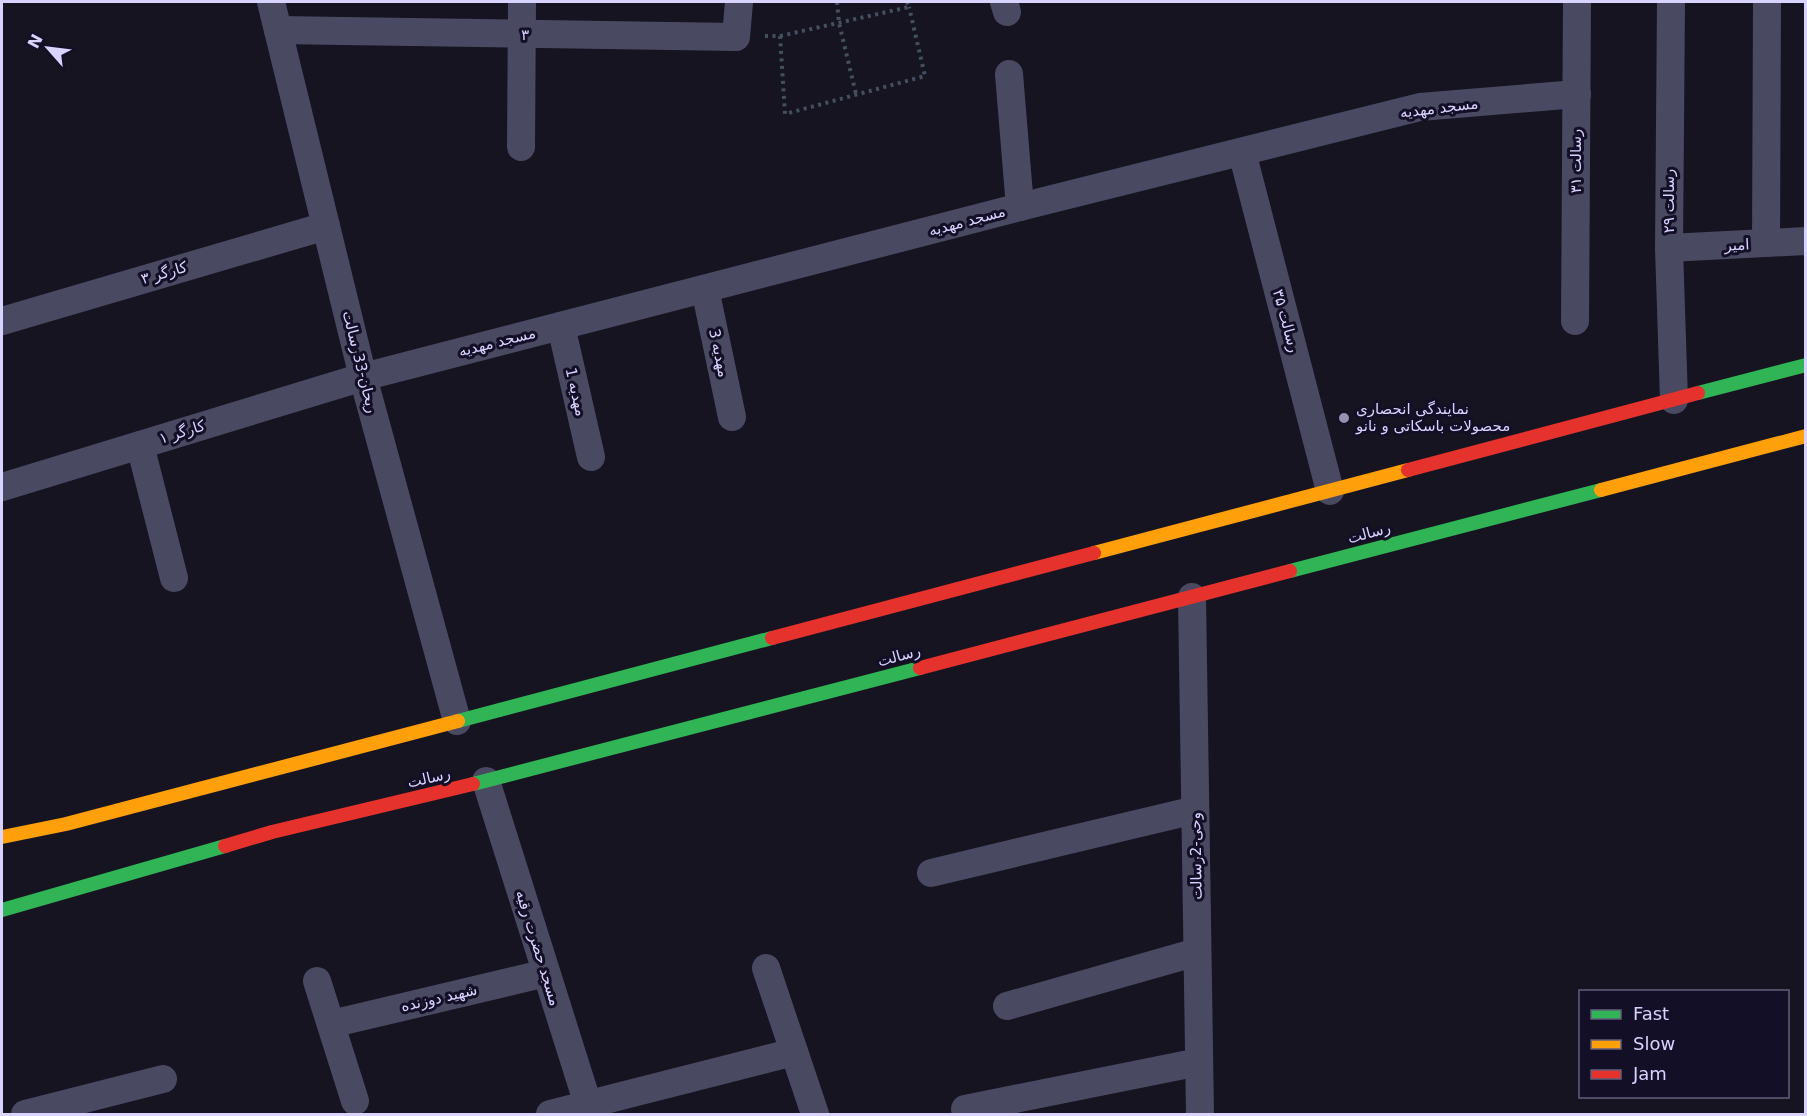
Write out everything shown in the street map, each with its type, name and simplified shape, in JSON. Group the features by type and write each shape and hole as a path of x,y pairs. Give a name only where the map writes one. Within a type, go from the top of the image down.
{"main road":[{"path":"2,837 66,824 1806,365"},
{"name":"رسالت","path":"2,910 272,832 486,781 1806,436"},
{"path":"23,817 66,824"}],"street":[{"name":"ریحان-33رسالت","path":"271,2 363,377 457,721"},
{"path":"521,147 522,2"},
{"path":"736,37 739,2"},
{"name":"رسالت ۳۱","path":"1575,321 1577,2"},
{"name":"رسالت ۲۹","path":"1671,2 1669,248 1674,400"},
{"path":"1766,243 1767,2"},
{"name":"۳","path":"278,30 736,37"},
{"path":"1009,74 1020,207"},
{"name":"مسجد مهدیه","path":"363,377 1020,207 1420,107 1577,94"},
{"name":"رسالت ۳۵","path":"1242,152 1330,491"},
{"name":"کارگر ۳","path":"2,321 326,226"},
{"name":"امیر","path":"1669,248 1806,241"},
{"name":"مهدیه 3","path":"705,289 732,417"},
{"name":"مهدیه 1","path":"561,326 591,457"},
{"name":"کارگر ۱","path":"2,487 363,377"},
{"path":"140,445 174,578"},
{"name":"وحی-2رسالت","path":"1192,597 1200,1114"},
{"name":"مسجد حضرت رقیه","path":"486,781 590,1110"},
{"path":"931,873 1195,810"},
{"path":"1007,1006 1197,952"},
{"path":"766,968 815,1114"},
{"name":"شهید دوزنده","path":"331,1024 546,973"},
{"path":"317,981 355,1101"},
{"path":"550,1114 590,1110 794,1052"},
{"path":"965,1109 1199,1062"},
{"path":"26,1114 163,1079"}],"path":[{"path":"837,2 838,23 856,94"},
{"path":"780,36 785,114 925,76 907,2"},
{"path":"736,37 780,36 909,7"}],"traffic: fast":[{"path":"1698,393 1806,365"},
{"path":"1290,571 1601,490"},
{"path":"458,721 772,638"},
{"path":"473,784 920,668"},
{"path":"2,910 225,846"}],"traffic: slow":[{"path":"1601,490 1806,436"},
{"path":"1094,553 1408,470"},
{"path":"2,837 66,824 458,721"}],"traffic: jam":[{"path":"1408,470 1698,393"},
{"path":"772,638 1094,553"},
{"path":"920,668 1290,571"},
{"path":"225,846 272,832 473,784"}],"place":[{"name":"نمایندگی انحصاری محصولات باسکاتی و نانو","path":"1344,418"}]}
